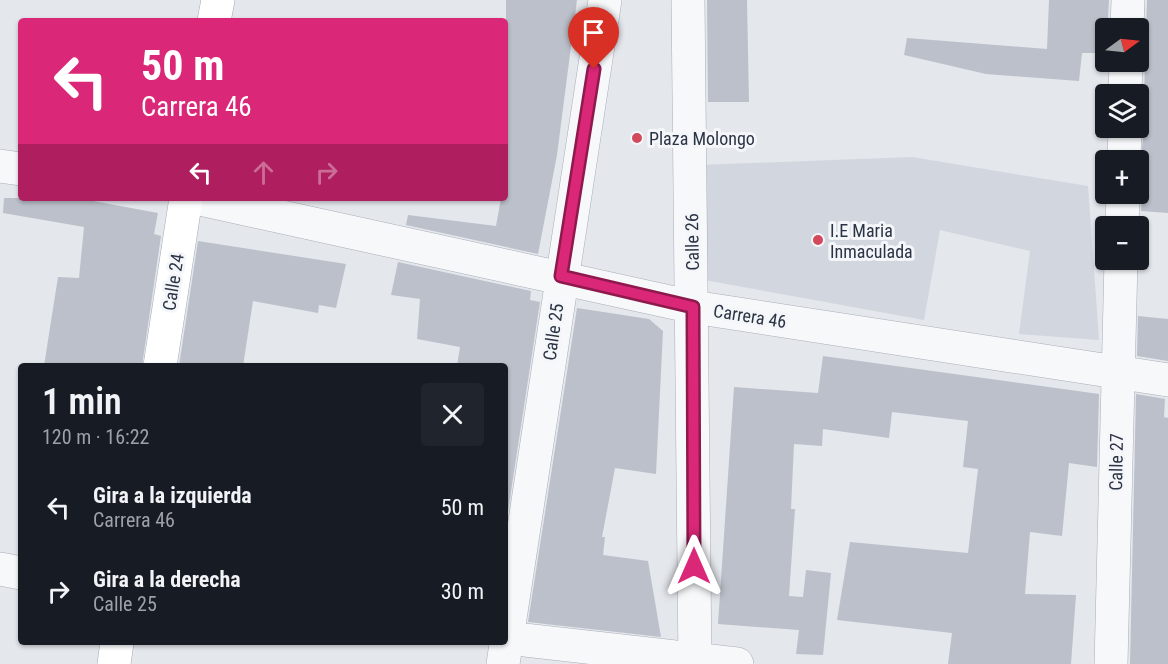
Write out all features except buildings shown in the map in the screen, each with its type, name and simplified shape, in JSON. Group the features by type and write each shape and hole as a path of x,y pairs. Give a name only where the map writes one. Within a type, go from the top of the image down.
{"main road":[{"path":"215,18 218,0"},
{"name":"Calle 24","path":"160,363 186,201"},
{"path":"114,664 117,645"}],"street":[{"name":"Calle 25","path":"508,627 605,0"},
{"name":"Calle 26","path":"688,0 695,662"},
{"path":"1127,18 1128,0"},
{"path":"0,166 18,169"},
{"name":"Carrera 46","path":"209,201 561,276 693,307 1168,380"},
{"name":"Calle 27","path":"1112,664 1121,270"},
{"path":"0,569 18,572"},
{"path":"505,647 737,664"}],"shaded area":[{"name":"I.E Maria Inmaculada","path":"912,157 1088,186 1099,340 1019,334 1030,251 940,230 924,320 699,279 699,165"}],"place":[{"name":"Plaza Molongo","path":"637,138"},
{"name":"I.E Maria Inmaculada","path":"818,240"}],"route":[{"path":"594,69 561,276 693,307 694,566"}]}
